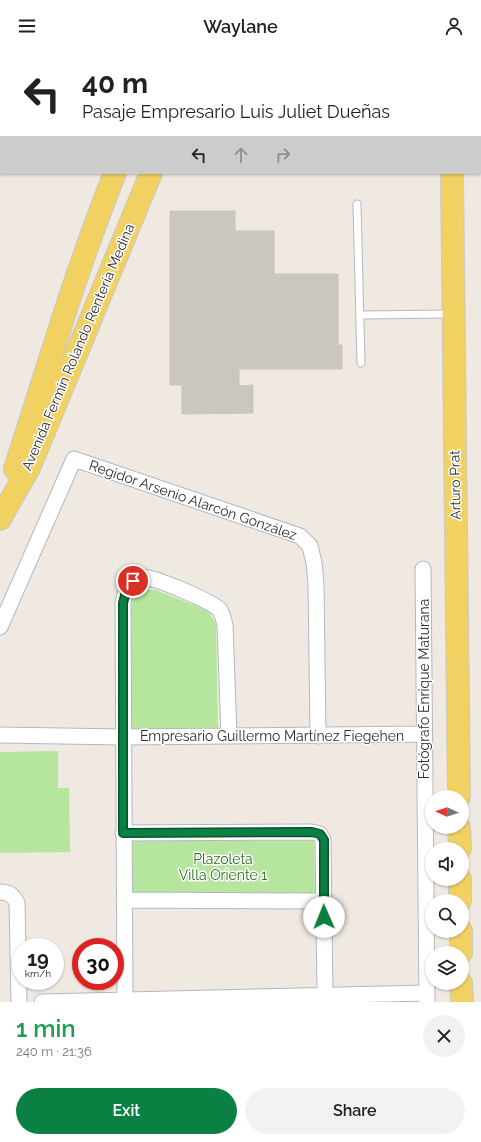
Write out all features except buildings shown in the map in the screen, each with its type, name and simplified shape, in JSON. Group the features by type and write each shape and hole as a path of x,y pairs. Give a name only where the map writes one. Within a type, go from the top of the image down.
{"main road":[{"name":"Avenida Fermín Rolando Rentería Medina","path":"0,518 64,314 103,204 116,174"},
{"name":"Avenida Fermín Rolando Rentería Medina","path":"0,518 30,466 151,174"},
{"name":"Arturo Prat","path":"452,174 459,790"},
{"path":"461,990 462,1002"}],"street":[{"name":"Regidor Arsenio Alarcón González","path":"0,627 74,459 300,536 310,546 314,563 316,583 318,736"},
{"name":"Fotógrafo Enrique Maturana","path":"423,569 427,998"},
{"path":"125,1000 123,603 127,588 133,581 140,577 150,578 203,599 219,610 225,625 229,736"},
{"name":"Empresario Guillermo Martínez Fiegehen","path":"0,735 123,737 424,734"},
{"path":"123,833 312,832 320,834 324,840 325,996"},
{"path":"0,892 6,892 14,896 17,903 19,1002"},
{"path":"124,900 324,901"},
{"path":"42,1002 226,1000 325,996 427,998"}],"lane":[{"path":"357,204 361,363"},
{"path":"360,315 453,314"}],"green space":[{"path":"144,590 156,590 196,606 210,613 216,624 218,729 130,731 129,619 133,600"},
{"path":"58,751 58,788 69,788 70,852 0,853 0,752"},
{"name":"Plazoleta Villa Oriente 1","path":"131,841 314,841 315,894 131,893"}],"route":[{"path":"133,581 127,588 123,603 123,833 312,832 320,834 324,840 324,917"}]}
